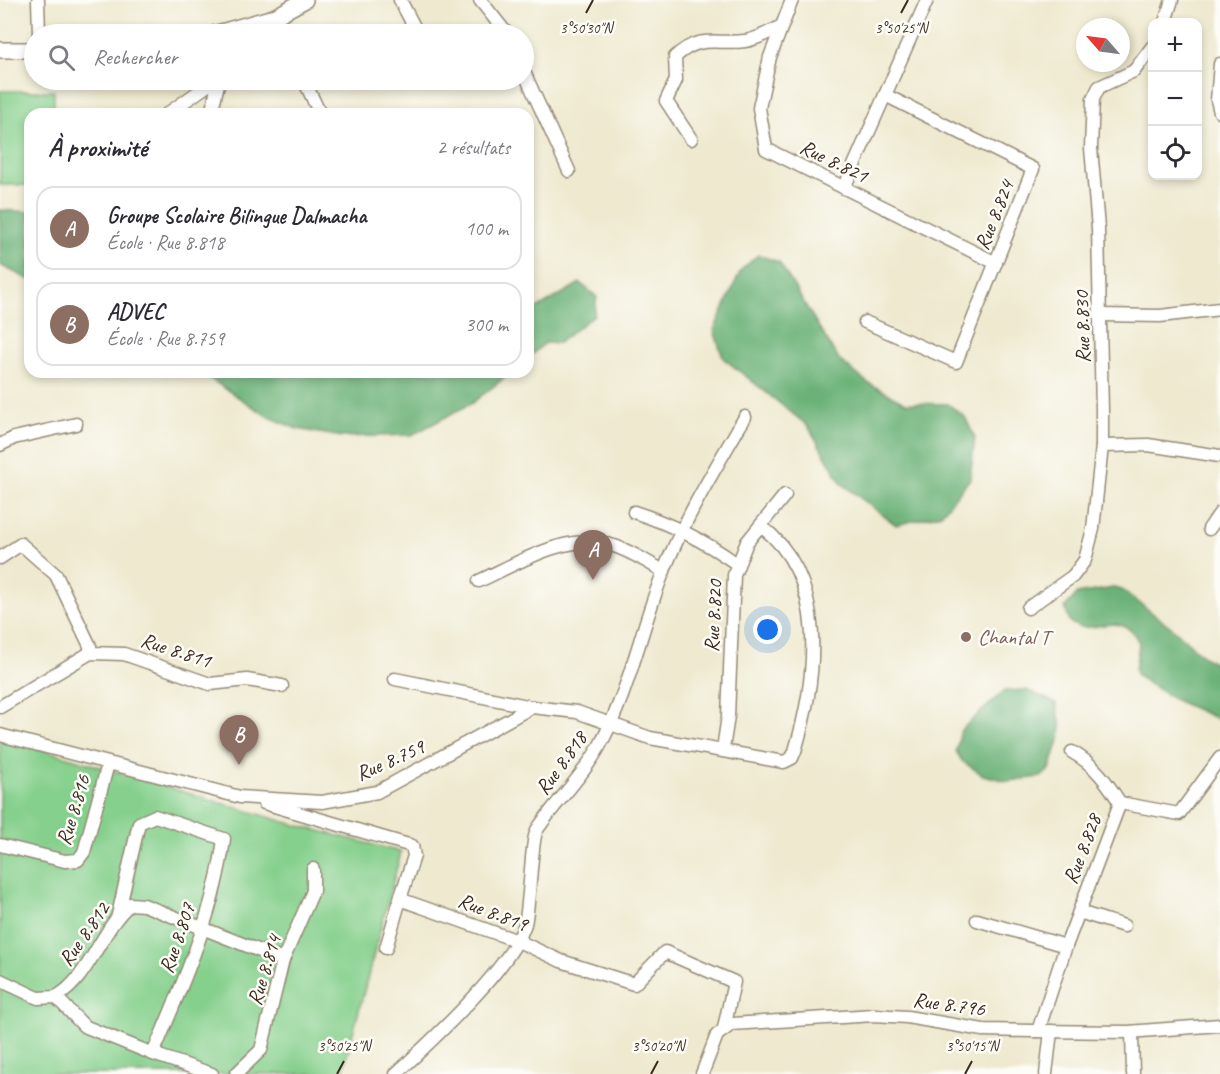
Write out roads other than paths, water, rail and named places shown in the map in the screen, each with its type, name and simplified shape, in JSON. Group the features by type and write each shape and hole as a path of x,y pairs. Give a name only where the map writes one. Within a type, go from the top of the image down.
{"main road":[{"path":"255,24 274,17 305,0"},
{"path":"0,50 24,50"}],"street":[{"path":"38,0 39,24"},
{"path":"400,0 413,24"},
{"path":"480,0 499,24"},
{"path":"691,139 666,101 676,80 675,57 687,46 709,40 746,41 780,27 792,0"},
{"path":"844,188 927,0"},
{"path":"1166,18 1172,0"},
{"path":"274,17 278,24"},
{"name":"Rue 8.821","path":"780,27 759,108 766,149 996,263"},
{"name":"Rue 8.830","path":"1028,608 1073,576 1085,560 1093,529 1102,446 1098,228 1090,148 1093,99 1099,87 1134,71 1148,52"},
{"path":"1220,64 1217,100 1220,112"},
{"path":"176,108 202,90"},
{"path":"212,108 215,90"},
{"path":"309,90 317,108"},
{"path":"532,90 569,171"},
{"name":"Rue 8.824","path":"865,322 956,362 1033,169 885,95"},
{"path":"1101,315 1160,316 1220,309"},
{"name":"Rue 8.818","path":"396,1074 440,1032 518,942 525,922 536,831 591,761 619,709 642,630 664,571 745,417"},
{"path":"0,444 14,438 76,424"},
{"path":"1102,446 1148,445 1217,456 1220,469"},
{"name":"Rue 8.820","path":"723,749 728,716 734,575 747,542 785,495"},
{"path":"634,512 684,531 737,564"},
{"path":"1209,529 1220,513"},
{"path":"395,679 532,707 577,712 650,738 788,760 800,734 812,675 809,608 802,577 774,536 761,526"},
{"path":"480,581 549,550 592,540 616,546 664,571"},
{"path":"0,558 21,544 56,575 90,646 90,653 0,707"},
{"name":"Rue 8.811","path":"90,653 124,654 210,684 247,680 282,686"},
{"name":"Rue 8.759","path":"0,735 240,797 322,802 377,792 532,707"},
{"path":"1072,752 1085,759 1101,775 1120,803"},
{"name":"Rue 8.828","path":"1046,1074 1045,1031 1066,946 1120,803 1179,814 1220,758"},
{"name":"Rue 8.816","path":"0,845 65,861 78,860 84,852 108,764"},
{"path":"240,797 412,846 414,856 386,948"},
{"name":"Rue 8.807","path":"118,915 139,823 155,816 224,840 219,876 202,928 153,1054"},
{"name":"Rue 8.814","path":"236,1074 261,1050 283,960 313,891 313,869"},
{"name":"Rue 8.819","path":"401,896 410,904 518,942 561,961 634,984 665,952 724,976 734,982 724,1028"},
{"name":"Rue 8.812","path":"56,998 70,989 118,915 130,904 144,905 283,960"},
{"path":"1079,912 1124,926"},
{"path":"977,920 1066,946"},
{"path":"0,980 38,998 56,998 84,1026 153,1054 212,1074"},
{"name":"Rue 8.796","path":"724,1028 732,1024 873,1015 907,1017 983,1030 1132,1032 1220,1025"},
{"path":"702,1074 717,1035 724,1028"},
{"path":"1132,1032 1133,1074"}],"place":[{"name":"Groupe Scolaire Bilingue Dalmacha","path":"593,580"},
{"name":"Chantal T","path":"966,637"},
{"name":"ADVEC","path":"239,765"}]}
